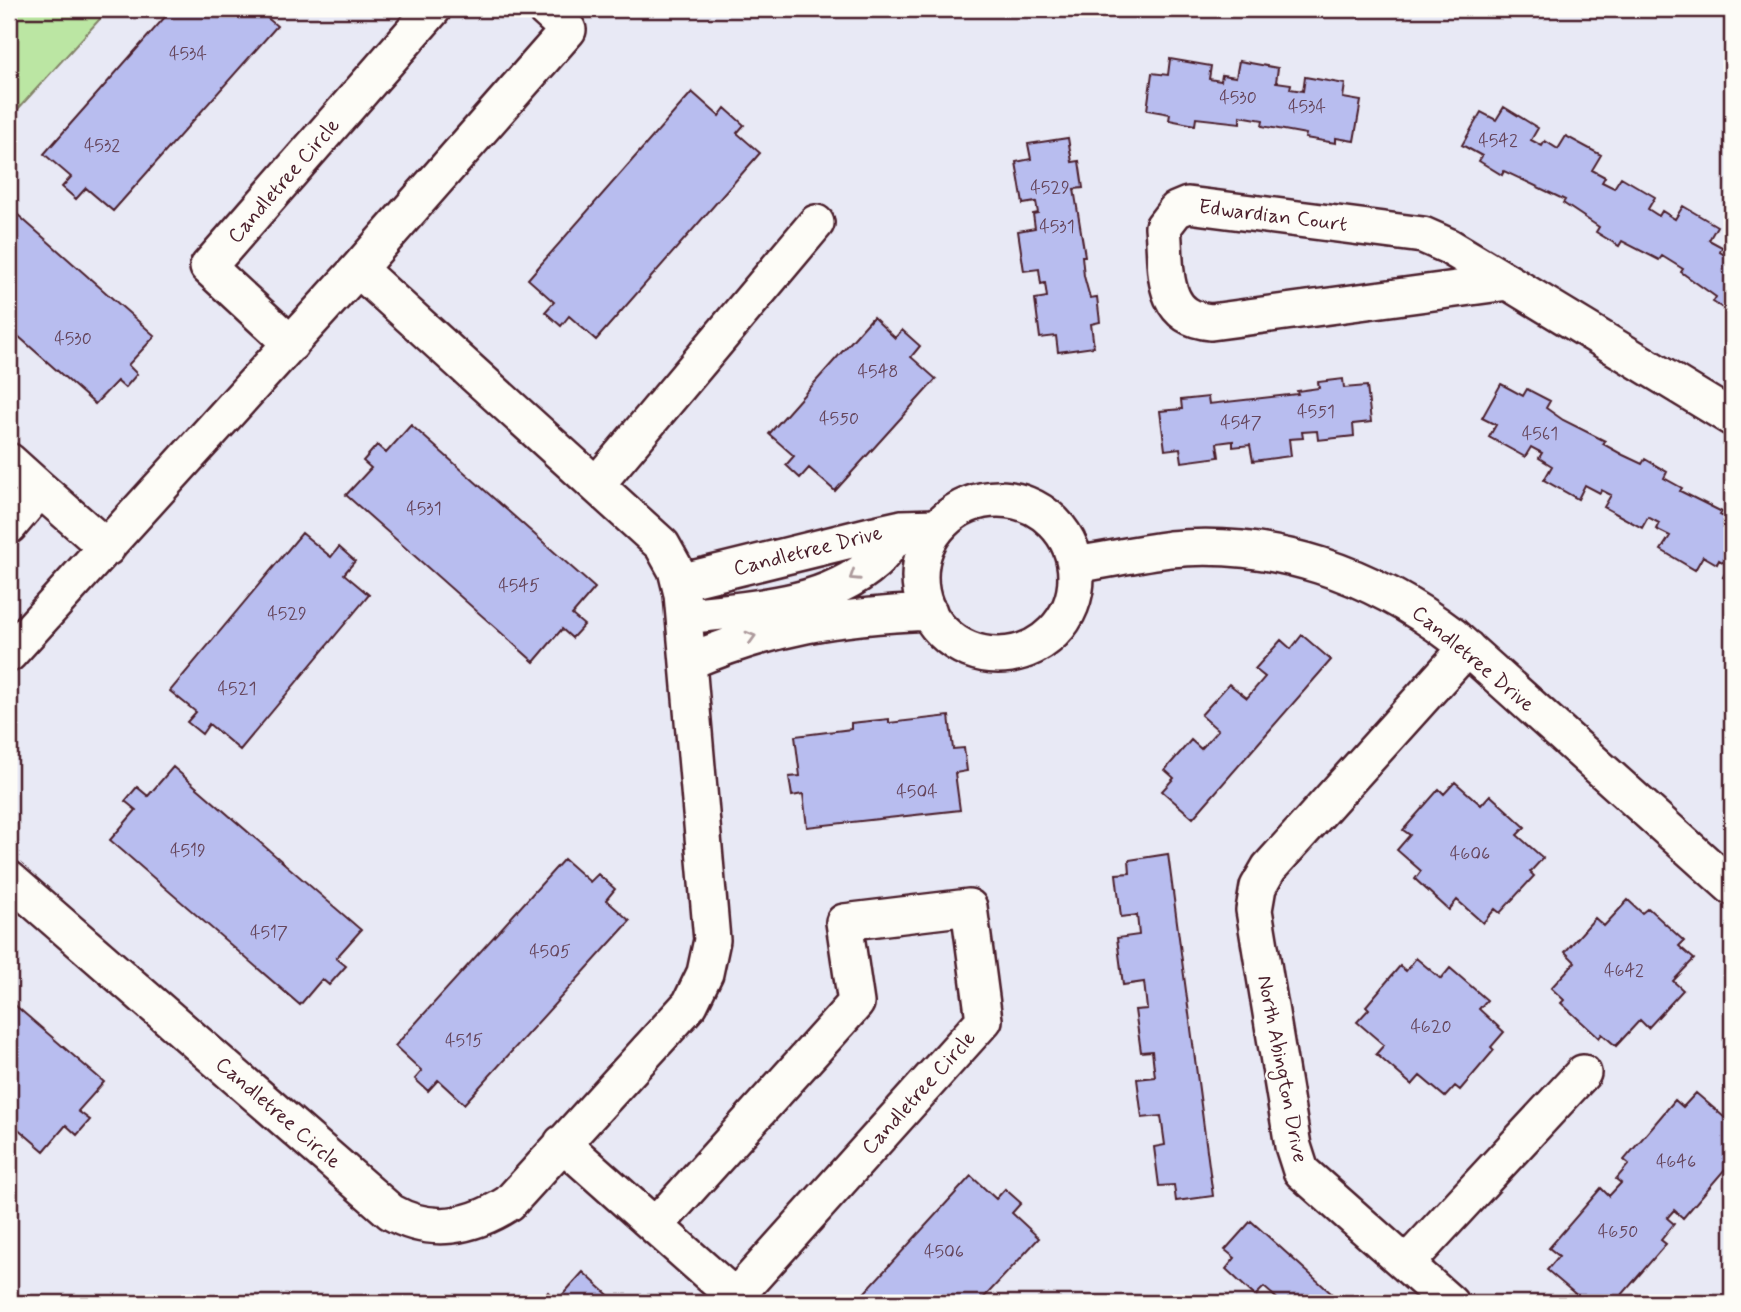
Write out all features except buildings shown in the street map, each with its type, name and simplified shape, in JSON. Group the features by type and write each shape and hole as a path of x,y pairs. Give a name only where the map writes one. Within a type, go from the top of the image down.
{"street":[{"name":"Candletree Circle","path":"291,344 208,267 433,9"},
{"path":"9,654 291,344 568,30 545,9"},
{"name":"Edwardian Court","path":"1508,282 1211,322 1197,321 1181,313 1170,294 1163,227 1176,210 1188,205 1417,234 1436,240 1508,282 1732,418"},
{"path":"596,485 816,223"},
{"name":"Candletree Circle","path":"9,879 391,1212 402,1218 451,1226 488,1217 509,1203 690,1004 710,957 712,940 684,616 680,582 672,560 662,545 358,269"},
{"path":"9,461 107,548"},
{"path":"9,526 40,489"},
{"path":"1006,498 1031,505 1052,520 1068,540 1076,565 1075,591 1066,615 1050,635 1028,649 1003,655 977,652 954,641 935,624 924,601 920,575 925,550 937,527 957,510 981,500 1006,498"},
{"name":"Candletree Drive","path":"680,582 902,528 937,527"},
{"path":"684,616 757,608 832,590 876,561 902,528"},
{"name":"Candletree Drive","path":"1076,565 1171,549 1234,549 1312,562 1372,584 1429,618 1466,648 1732,887"},
{"path":"688,662 734,642 785,627 839,618 929,612"},
{"name":"North Abington Drive","path":"1450,1303 1301,1171 1293,1146 1258,947 1254,898 1269,868 1466,648"},
{"name":"Candletree Circle","path":"562,1143 655,1226 735,1297 984,1020 969,907 844,922 856,1003 655,1226"},
{"path":"1406,1264 1583,1073"}],"green space":[{"path":"9,9 109,9 9,119"}]}
